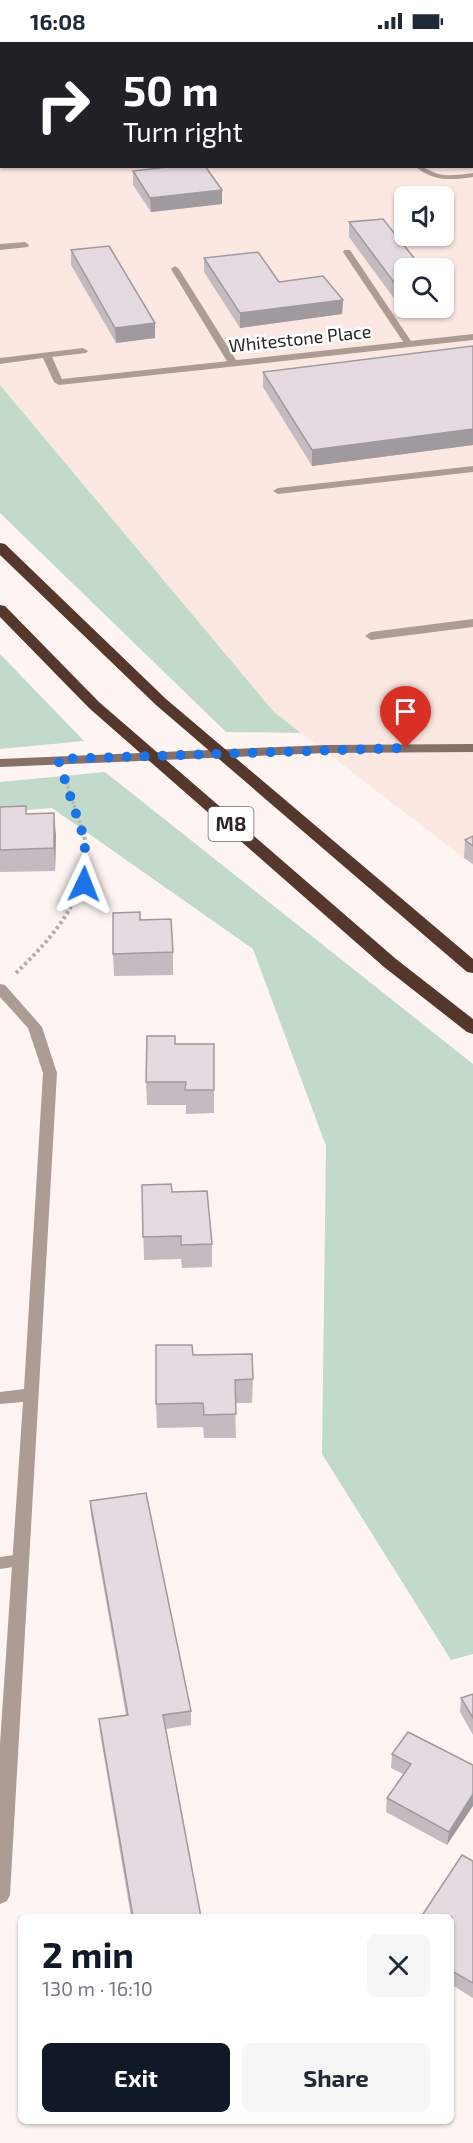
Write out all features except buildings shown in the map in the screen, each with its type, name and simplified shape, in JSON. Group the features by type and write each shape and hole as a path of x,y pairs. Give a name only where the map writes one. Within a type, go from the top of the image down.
{"highway":[{"name":"M8","path":"0,547 160,702 473,968"},
{"name":"M8","path":"0,609 94,705 390,963 473,1028"}],"main road":[{"path":"0,763 326,749 473,748"}],"street":[{"name":"Whitestone Place","path":"201,367 473,337"},
{"path":"278,491 473,469"},
{"path":"371,636 473,623"},
{"path":"0,988 35,1027 50,1073 0,1895"},
{"path":"0,1398 32,1395"}],"lane":[{"path":"421,168 438,177 473,176"},
{"path":"0,247 26,244"},
{"path":"347,252 408,344"},
{"path":"175,269 234,363"},
{"path":"0,361 83,351"},
{"path":"46,355 59,382 201,367"},
{"path":"0,1563 20,1560"}],"path":[{"path":"0,988 47,944 84,884 85,841 58,759"}],"shaded area":[{"path":"0,168 473,168 473,865 274,712 0,385"}],"green space":[{"path":"0,385 274,712 301,733 226,732 0,513"},
{"path":"0,654 84,741 0,749"},
{"path":"105,772 473,1064 473,1654 451,1660 322,1454 326,1146 253,949 52,808 0,812 0,782"}],"route":[{"path":"84,884 85,841 58,759 213,752 406,748"}]}
